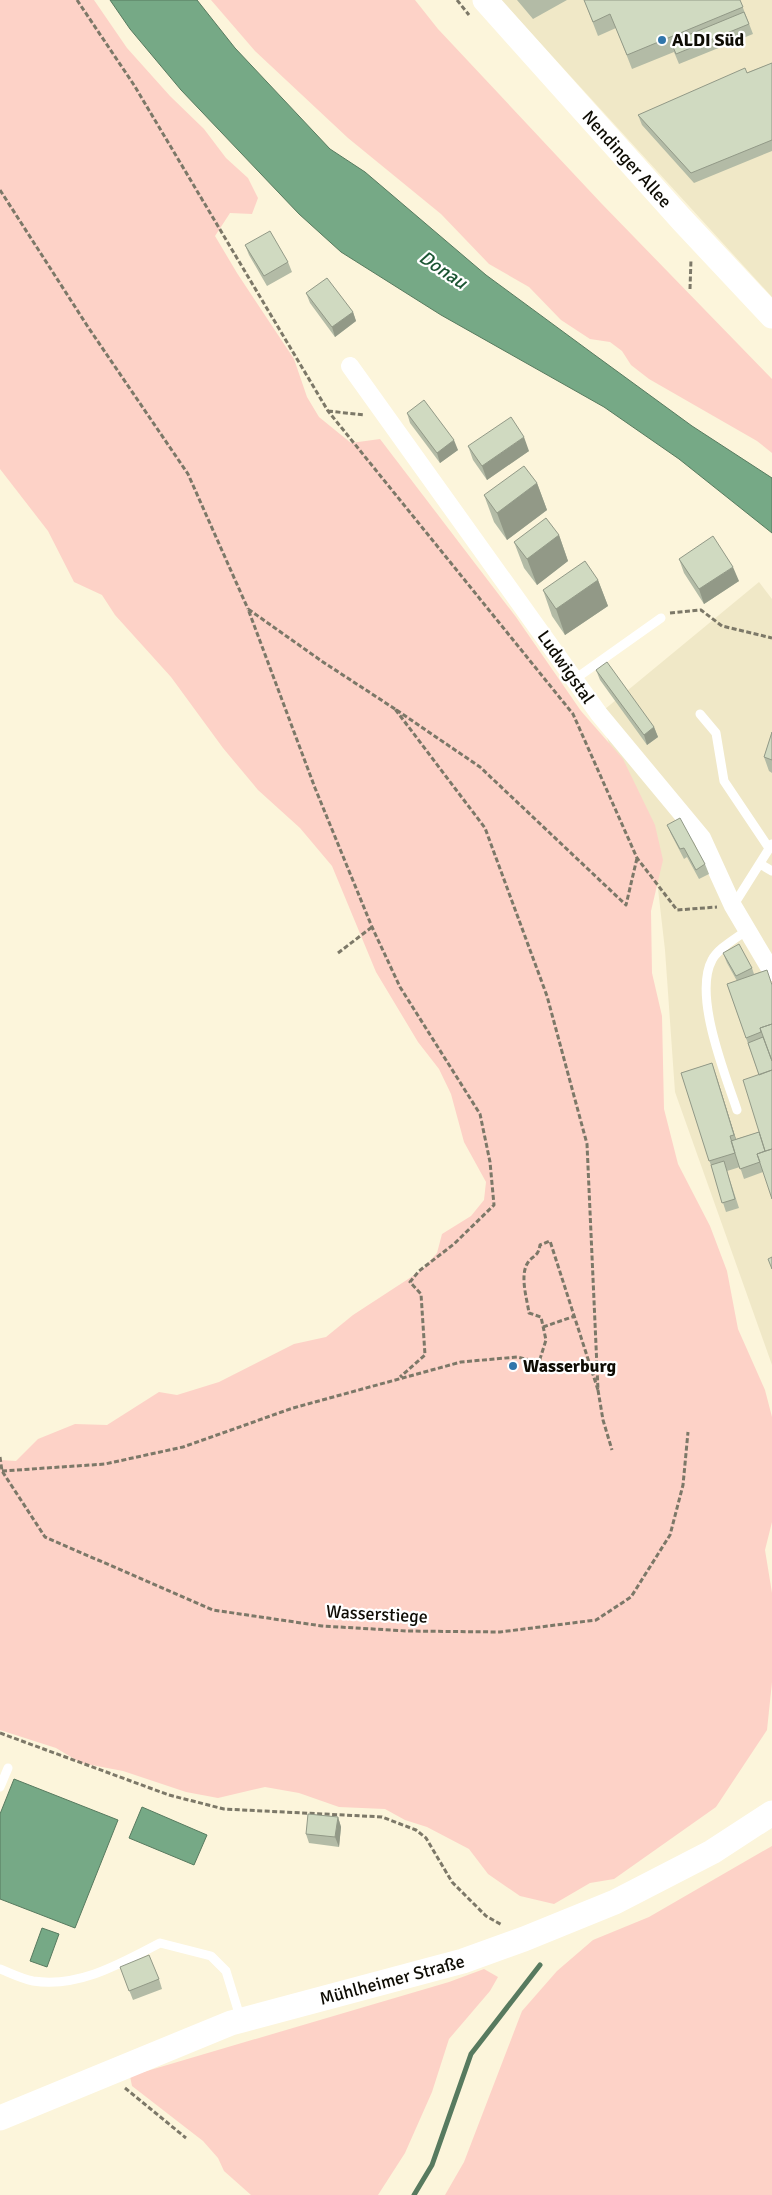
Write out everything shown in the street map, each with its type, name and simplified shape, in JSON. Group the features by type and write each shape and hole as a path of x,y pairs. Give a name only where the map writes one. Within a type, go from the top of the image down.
{"main road":[{"name":"Nendinger Allee","path":"485,0 700,239 772,316"},
{"name":"Mühlheimer Straße","path":"0,2118 241,2020 463,1962 524,1938 615,1902 712,1852 772,1813"}],"street":[{"name":"Ludwigstal","path":"350,366 599,714 702,838 733,906 772,972"}],"lane":[{"path":"575,679 661,618"},
{"path":"700,714 716,733 724,781 771,846 733,906"},
{"path":"760,864 772,871"},
{"path":"737,1110 708,1011 707,982 712,959 747,930"},
{"path":"0,1787 8,1768"},
{"path":"0,1970 32,1981 67,1982 112,1968 160,1943 211,1956 226,1971 241,2020"}],"path":[{"path":"77,0 134,86 328,411 573,714 637,858 677,910 733,906"},
{"path":"0,190 88,327 188,474 248,609 315,788 372,927 400,987 480,1114 490,1162 494,1205 454,1244 418,1271 410,1282 421,1294 425,1355 398,1379"},
{"path":"690,289 691,250 700,239"},
{"path":"328,411 385,417"},
{"path":"248,609 323,662 480,767 626,904 637,858"},
{"path":"661,618 672,612 701,610 722,626 772,638"},
{"path":"395,709 485,828 547,996 587,1144 598,1390 603,1420 612,1450"},
{"path":"338,953 372,927"},
{"path":"2,1471 104,1464 183,1447 293,1408 462,1362 517,1356 539,1362 546,1340 541,1317 529,1313 524,1276 528,1264 538,1255 540,1245 550,1241 557,1268 575,1316 598,1390"},
{"path":"543,1326 575,1316"},
{"name":"Wasserstiege","path":"0,1457 2,1471 45,1537 213,1610 322,1626 407,1631 500,1632 596,1620 631,1597 670,1535 682,1485 688,1432"},
{"path":"0,1734 169,1795 224,1809 382,1817 416,1830 426,1838 452,1882 486,1916 524,1938"},
{"path":"107,2073 186,2138"}],"shaded area":[{"path":"0,0 94,0 127,48 170,96 204,129 226,158 248,178 258,198 252,214 230,213 215,236 294,359 307,397 319,417 351,443 380,439 516,617 581,711 623,759 655,825 663,860 651,911 652,973 662,1016 664,1109 678,1164 710,1226 727,1271 738,1329 765,1390 772,1417 772,1522 765,1550 772,1593 772,1682 767,1730 716,1807 614,1879 590,1883 554,1904 520,1896 488,1874 469,1849 427,1827 405,1820 385,1809 339,1807 299,1793 265,1787 218,1798 186,1792 123,1771 81,1763 56,1748 0,1730 0,1460 16,1461 38,1439 75,1424 107,1425 159,1392 177,1395 219,1382 294,1344 326,1337 353,1315 422,1270 437,1253 442,1234 471,1216 484,1200 486,1182 464,1142 451,1094 439,1069 418,1042 376,972 332,866 300,828 258,790 223,748 171,677 115,615 102,595 74,582 48,531 0,469"},
{"path":"211,0 415,0 438,29 601,203 772,379 772,453 757,441 649,379 631,365 622,351 610,342 590,339 561,320 529,287 489,264 441,214 348,138 255,51"},
{"path":"501,0 772,0 772,297"},
{"path":"759,582 772,599 772,1365 675,1092 665,950 658,889 599,714"},
{"path":"772,1846 772,2195 445,2195 464,2162 522,2011 557,1971 593,1940 649,1917"},
{"path":"484,1969 498,1977 490,1991 449,2039 432,2092 405,2153 378,2195 251,2195 224,2171 218,2158 203,2141 132,2086 130,2076 449,1982"}],"water":[{"name":"Donau","path":"110,0 197,0 235,48 330,149 365,172 486,275 692,426 772,478 772,533 679,459 604,407 441,315 341,252 299,214 181,90 130,29"},
{"path":"14,1779 118,1820 75,1928 0,1899 0,1814"},
{"path":"142,1807 207,1835 194,1865 129,1838"},
{"path":"42,1928 59,1934 47,1967 30,1961"}],"building":[{"name":"ALDI Süd","path":"584,0 740,0 743,7 627,55 610,14 593,22"},
{"path":"744,12 749,24 676,54 671,42"},
{"path":"772,63 772,140 691,173 638,115 745,68 747,73"},
{"path":"270,231 288,262 264,276 245,245"},
{"path":"327,278 353,312 332,327 306,293"},
{"path":"424,400 454,440 437,453 407,413"},
{"path":"511,417 524,437 482,466 468,446"},
{"path":"524,466 537,483 497,513 484,495"},
{"path":"546,518 559,535 527,559 514,542"},
{"path":"713,536 733,567 699,589 679,559"},
{"path":"585,561 598,580 556,609 543,590"},
{"path":"607,662 654,727 644,735 596,670"},
{"path":"772,732 772,760 764,757"},
{"path":"680,818 705,864 696,870 684,848 680,849 667,825"},
{"path":"739,944 752,968 736,976 723,953"},
{"path":"767,970 772,985 772,1024 760,1028 761,1032 746,1038 727,984"},
{"path":"772,1024 772,1061 760,1028"},
{"path":"763,1037 772,1061 772,1070 759,1075 748,1043"},
{"path":"712,1063 734,1135 730,1136 735,1153 709,1161 681,1073"},
{"path":"772,1070 772,1149 765,1151 743,1080"},
{"path":"759,1132 765,1151 757,1154 760,1162 740,1169 731,1141"},
{"path":"772,1149 772,1199 757,1154"},
{"path":"724,1161 735,1199 722,1203 711,1165"},
{"path":"772,1257 772,1269 768,1259"},
{"path":"308,1814 338,1817 335,1837 306,1834"},
{"path":"149,1955 159,1979 129,1991 120,1967"}],"waterway":[{"path":"414,2195 432,2165 471,2054 540,1965"}],"place":[{"name":"ALDI Süd","path":"662,40"},
{"name":"Wasserburg","path":"513,1366"}]}
